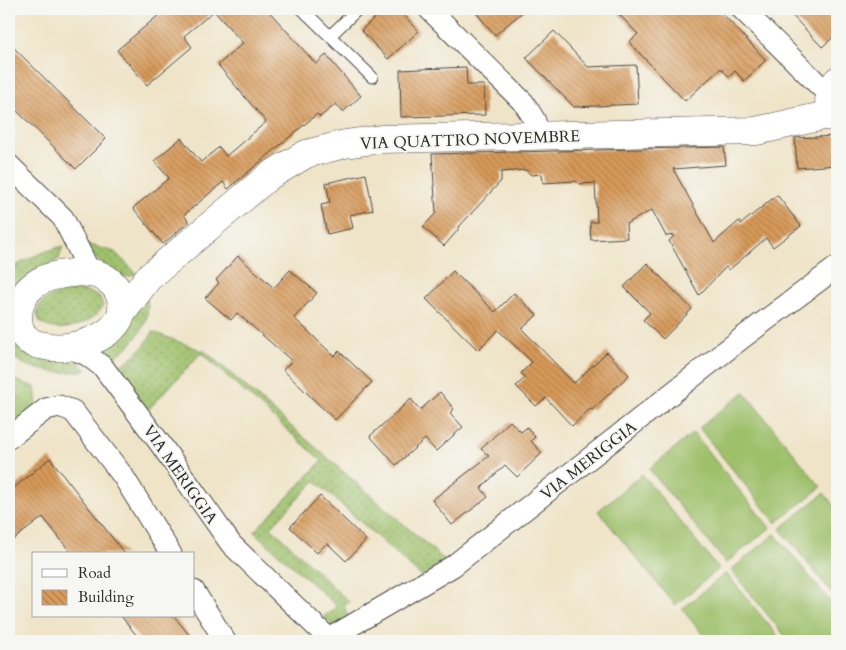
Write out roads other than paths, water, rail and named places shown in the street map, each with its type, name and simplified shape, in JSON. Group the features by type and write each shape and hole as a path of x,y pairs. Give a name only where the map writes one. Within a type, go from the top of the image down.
{"street":[{"path":"742,9 833,102"},
{"path":"440,12 524,103 534,119 540,135"},
{"name":"VIA QUATTRO NOVEMBRE","path":"114,323 148,278 269,176 306,154 345,144 381,139 756,131 805,120 833,102"},
{"path":"9,165 63,218 74,239 78,274"},
{"name":"VIA MERIGGIA","path":"70,348 87,355 103,367 231,544 327,640 453,566 742,338 837,267"},
{"path":"103,367 102,345 114,323 122,303 115,286 107,279 78,274 47,278 34,285 24,295 15,319 33,343 48,347 70,348 97,339 114,323"},
{"name":"VIA QUATTRO NOVEMBRE","path":"115,286 148,278"},
{"path":"9,438 46,409 59,406 73,411 123,476 170,552"},
{"path":"195,593 225,641"}],"lane":[{"path":"302,9 372,77"},
{"path":"330,36 358,9"}]}
